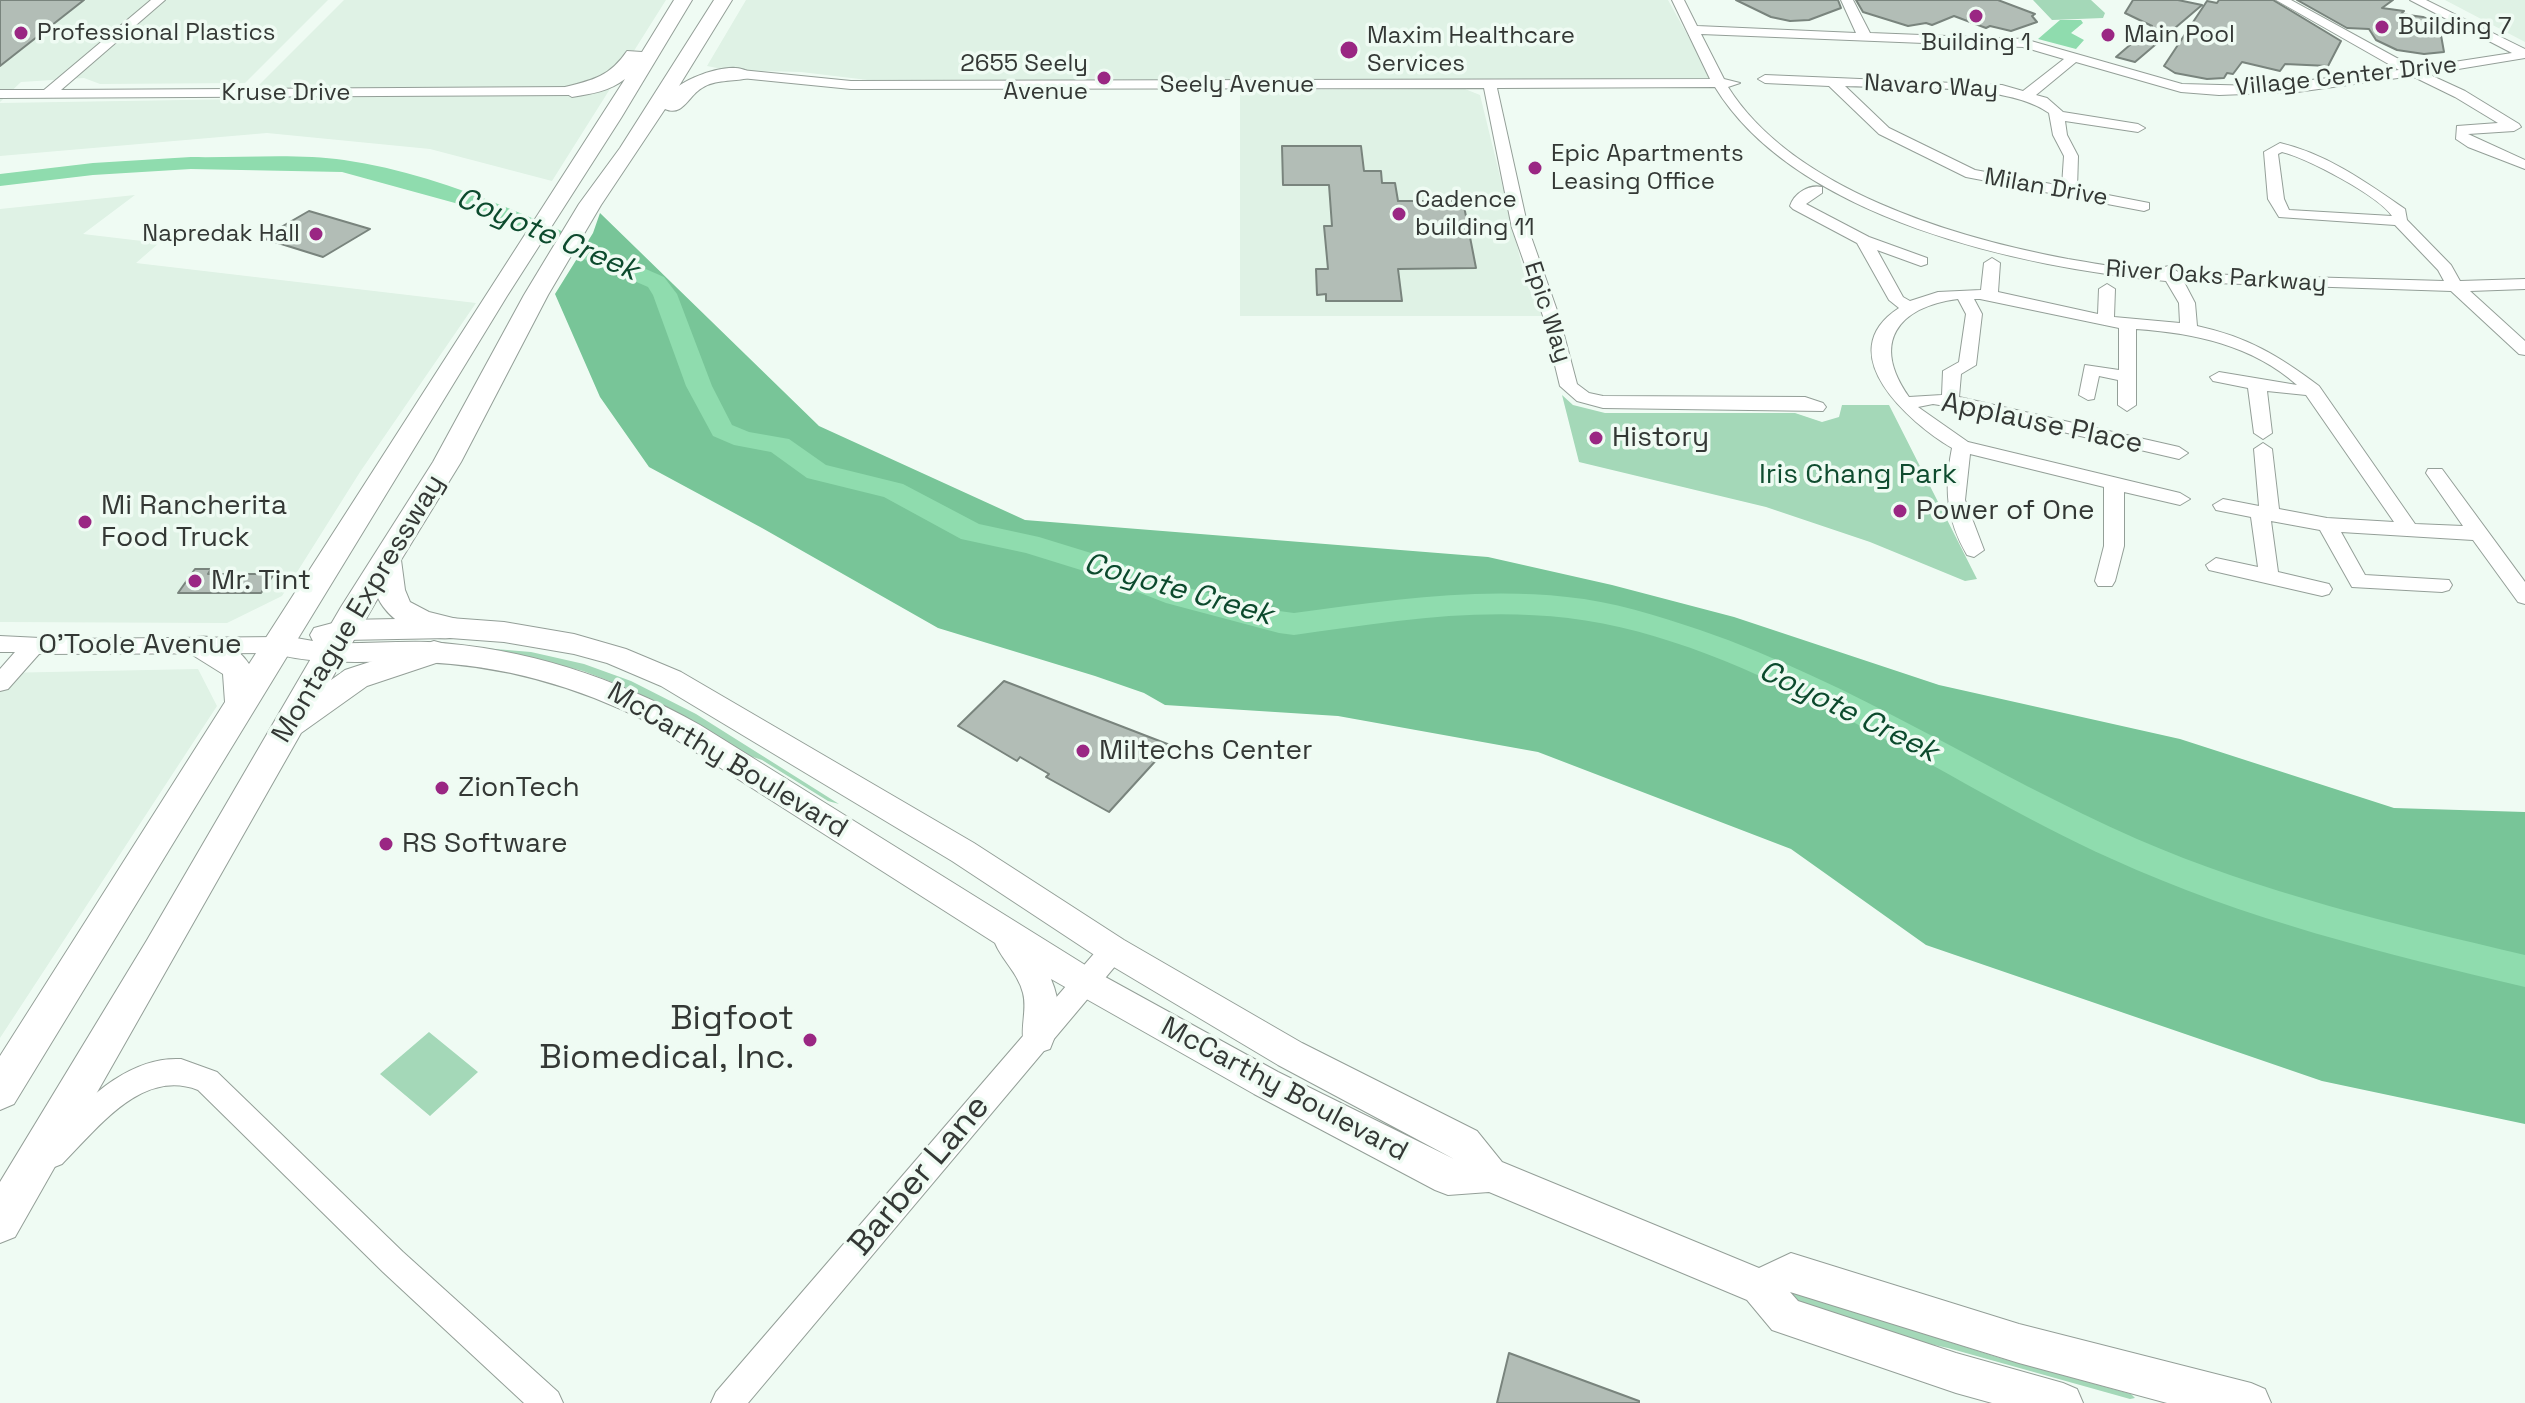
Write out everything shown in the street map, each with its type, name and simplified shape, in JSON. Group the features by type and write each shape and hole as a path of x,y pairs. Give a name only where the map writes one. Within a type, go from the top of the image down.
{"highway":[{"name":"Montague Expressway","path":"0,1089 683,0"},
{"name":"Montague Expressway","path":"0,1222 386,558 447,462 536,295 590,204 697,46 723,0"},
{"path":"572,91 605,85 621,76 638,49 665,27"},
{"path":"697,46 699,65 703,69 741,74"},
{"path":"629,150 648,135 691,83 709,77 741,74"},
{"path":"572,91 606,102 611,108 611,118"},
{"path":"386,558 387,587 394,607 442,640"},
{"path":"287,727 321,707 356,678 442,640"},
{"path":"202,646 229,658 243,679 241,709"}],"main road":[{"name":"McCarthy Boulevard","path":"279,645 442,640 504,632 574,644 616,656 671,679 963,852 1113,950 1338,1081 1464,1143 1489,1174"},
{"name":"McCarthy Boulevard","path":"442,640 488,657 552,670 642,704 1086,983 1307,1106 1448,1177 1489,1174 1760,1287 1786,1316 1956,1373 2063,1403"},
{"path":"997,927 1026,959 1042,992 1044,1020 1038,1038"},
{"path":"1760,1287 1791,1272 1963,1328 2146,1381 2206,1398 2251,1403"}],"street":[{"path":"47,94 159,0"},
{"name":"River Oaks Parkway","path":"1678,0 1699,30 1751,126 1795,162 1841,189 1901,217 2016,254 2093,269 2525,284"},
{"name":"River Oaks Parkway","path":"1690,0 1699,30"},
{"path":"1835,0 1850,36"},
{"path":"1847,0 1865,37"},
{"path":"2282,0 2519,128"},
{"path":"2416,0 2525,54"},
{"path":"2432,0 2525,47"},
{"name":"Village Center Drive","path":"1699,30 2024,43 2181,88 2206,91 2273,89 2525,54"},
{"path":"2027,95 2074,57"},
{"name":"Seely Avenue","path":"741,74 851,85 1726,84"},
{"name":"Navaro Way","path":"1765,79 2002,89 2052,105 2056,115"},
{"name":"Milan Drive","path":"1833,82 1884,131 1971,174 2144,206"},
{"name":"Epic Way","path":"1490,86 1520,228 1551,316 1569,386 1583,397 1603,402 1805,403 1817,407"},
{"name":"Kruse Drive","path":"0,94 572,91"},
{"path":"2069,192 2071,156 2060,135 2056,115 2138,128"},
{"path":"2519,128 2476,126 2462,129 2461,136 2525,165"},
{"path":"2399,221 2400,212 2388,203 2303,153 2280,147 2271,152 2276,199 2284,214 2399,221 2445,268 2452,282 2525,350 2522,359 2525,365"},
{"path":"1817,190 1800,199 1798,206 1863,240 1921,261"},
{"path":"1863,240 1897,300 1910,307"},
{"path":"1989,297 1992,263"},
{"name":"River Oaks Parkway","path":"2452,282 2525,273"},
{"path":"2171,274 2187,303 2189,329"},
{"path":"2106,321 2107,289"},
{"path":"1950,401 1952,371 1967,365 1974,314 1963,294"},
{"path":"2180,499 1962,446 1931,427 1904,403 1885,374 1880,351 1881,337 1899,312 1931,298 1963,294 2106,321 2189,329 2266,356 2313,390 2409,529"},
{"path":"2127,405 2128,324"},
{"path":"2088,395 2091,369 2129,377"},
{"path":"2219,377 2257,385 2313,390"},
{"path":"2257,385 2263,441 2269,577"},
{"name":"Applause Place","path":"1904,403 1933,399 1950,401 2179,453"},
{"path":"1962,446 1952,493 1957,516 1974,550"},
{"path":"2435,473 2525,597"},
{"path":"2105,581 2114,546 2114,485"},
{"path":"2223,505 2327,525 2480,534"},
{"path":"2327,525 2359,582 2442,585"},
{"path":"2216,565 2322,589"},
{"name":"O’Toole Avenue","path":"0,644 279,645"},
{"path":"0,683 33,646"},
{"name":"Barber Lane","path":"727,1403 1113,950"},
{"path":"23,1183 113,1097 146,1076 177,1071 207,1081 393,1262 547,1403"}],"shaded area":[{"path":"0,0 328,0 245,83 100,84 84,78 21,82 0,102"},
{"path":"344,0 666,0 552,181 430,149 267,133 0,156 0,103 245,99"},
{"path":"746,0 1668,0 1712,79 868,80 707,66"},
{"path":"2445,0 2525,0 2525,42"},
{"path":"2060,20 2081,20 2083,23 2071,33 2084,40 2076,49 2038,39"},
{"path":"1465,89 1480,95 1526,282 1542,316 1240,316 1240,90"},
{"path":"135,195 83,234 159,243 136,263 476,303 360,472 282,596 227,623 0,622 0,209"},
{"path":"600,213 819,426 1025,520 1488,557 1734,617 1939,685 2180,739 2394,808 2525,812 2525,1124 2322,1081 1926,945 1791,849 1538,752 1338,716 1165,705 1144,693 1095,676 938,628 649,467 600,397 555,294 593,233"},
{"path":"198,669 217,706 0,1038 0,673"}],"green space":[{"path":"2033,0 2091,0 2105,13 2103,18 2052,20"},
{"name":"Iris Chang Park","path":"1562,395 1573,405 1605,413 1795,413 1822,422 1839,417 1842,405 1889,405 1977,579 1965,581 1870,542 1766,507 1579,462"},
{"path":"424,643 531,652 584,664 631,681 696,714 839,804 828,801 762,760 735,751 625,687 583,671 519,655"},
{"path":"429,1032 478,1072 430,1116 380,1074"},
{"path":"1784,1289 2000,1358 2131,1394 2135,1398 1948,1348 1823,1321 1781,1292"}],"building":[{"name":"Professional Plastics","path":"0,0 84,0 0,66"},
{"path":"1736,0 1838,0 1841,8 1809,20 1790,21 1771,17"},
{"name":"Building 1","path":"1856,0 1998,0 2035,14 2032,16 2037,22 2011,31 1990,26 1986,28 1954,16 1932,25 1908,26 1863,12"},
{"path":"2133,0 2178,0 2202,5 2135,62 2116,57 2152,26 2125,13"},
{"path":"2219,0 2273,0 2341,41 2328,66 2285,64 2280,71 2242,62 2233,74 2207,79 2175,73 2164,66 2207,1 2217,3"},
{"name":"Building 7","path":"2297,0 2393,0 2382,8 2404,11 2401,14 2423,17 2439,24 2444,52 2424,54 2397,50 2376,40 2369,29 2347,28"},
{"name":"Cadence building 11","path":"1282,146 1361,146 1364,171 1381,171 1382,183 1395,183 1398,201 1463,201 1476,268 1398,269 1402,301 1326,301 1326,294 1317,295 1316,269 1328,269 1324,226 1332,226 1329,185 1283,185"},
{"name":"Napredak Hall","path":"309,211 370,229 323,257 262,238"},
{"path":"195,569 211,569 208,574 274,574 261,593 178,593"},
{"name":"Miltechs Center","path":"1004,681 1170,745 1109,812 1046,777 1049,774 1020,757 1017,761 958,726"},
{"path":"1509,1353 1639,1401 1639,1403 1497,1403"}],"waterway":[{"name":"Coyote Creek","path":"0,180 93,169 191,163 342,166 393,177 463,198 656,282 665,294 699,386 722,430 743,439 779,445 817,472 893,490 971,532 1029,544 1094,564 1177,596 1279,622 1294,624 1483,602 1570,607 1654,626 1736,654 1815,690 2047,812 2172,869 2322,919 2525,971"}],"place":[{"name":"Building 1","path":"1976,16"},
{"name":"Building 7","path":"2382,27"},
{"name":"Professional Plastics","path":"21,33"},
{"name":"Main Pool","path":"2108,35"},
{"name":"Maxim Healthcare Services","path":"1349,50"},
{"name":"2655 Seely Avenue","path":"1104,78"},
{"name":"Epic Apartments Leasing Office","path":"1535,168"},
{"name":"Cadence building 11","path":"1399,214"},
{"name":"Napredak Hall","path":"316,234"},
{"name":"History","path":"1596,438"},
{"name":"Power of One","path":"1900,511"},
{"name":"Mi Rancherita Food Truck","path":"85,522"},
{"name":"Mr. Tint","path":"195,581"},
{"name":"Miltechs Center","path":"1083,751"},
{"name":"ZionTech","path":"442,788"},
{"name":"RS Software","path":"386,844"},
{"name":"Bigfoot Biomedical, Inc.","path":"810,1040"}]}
